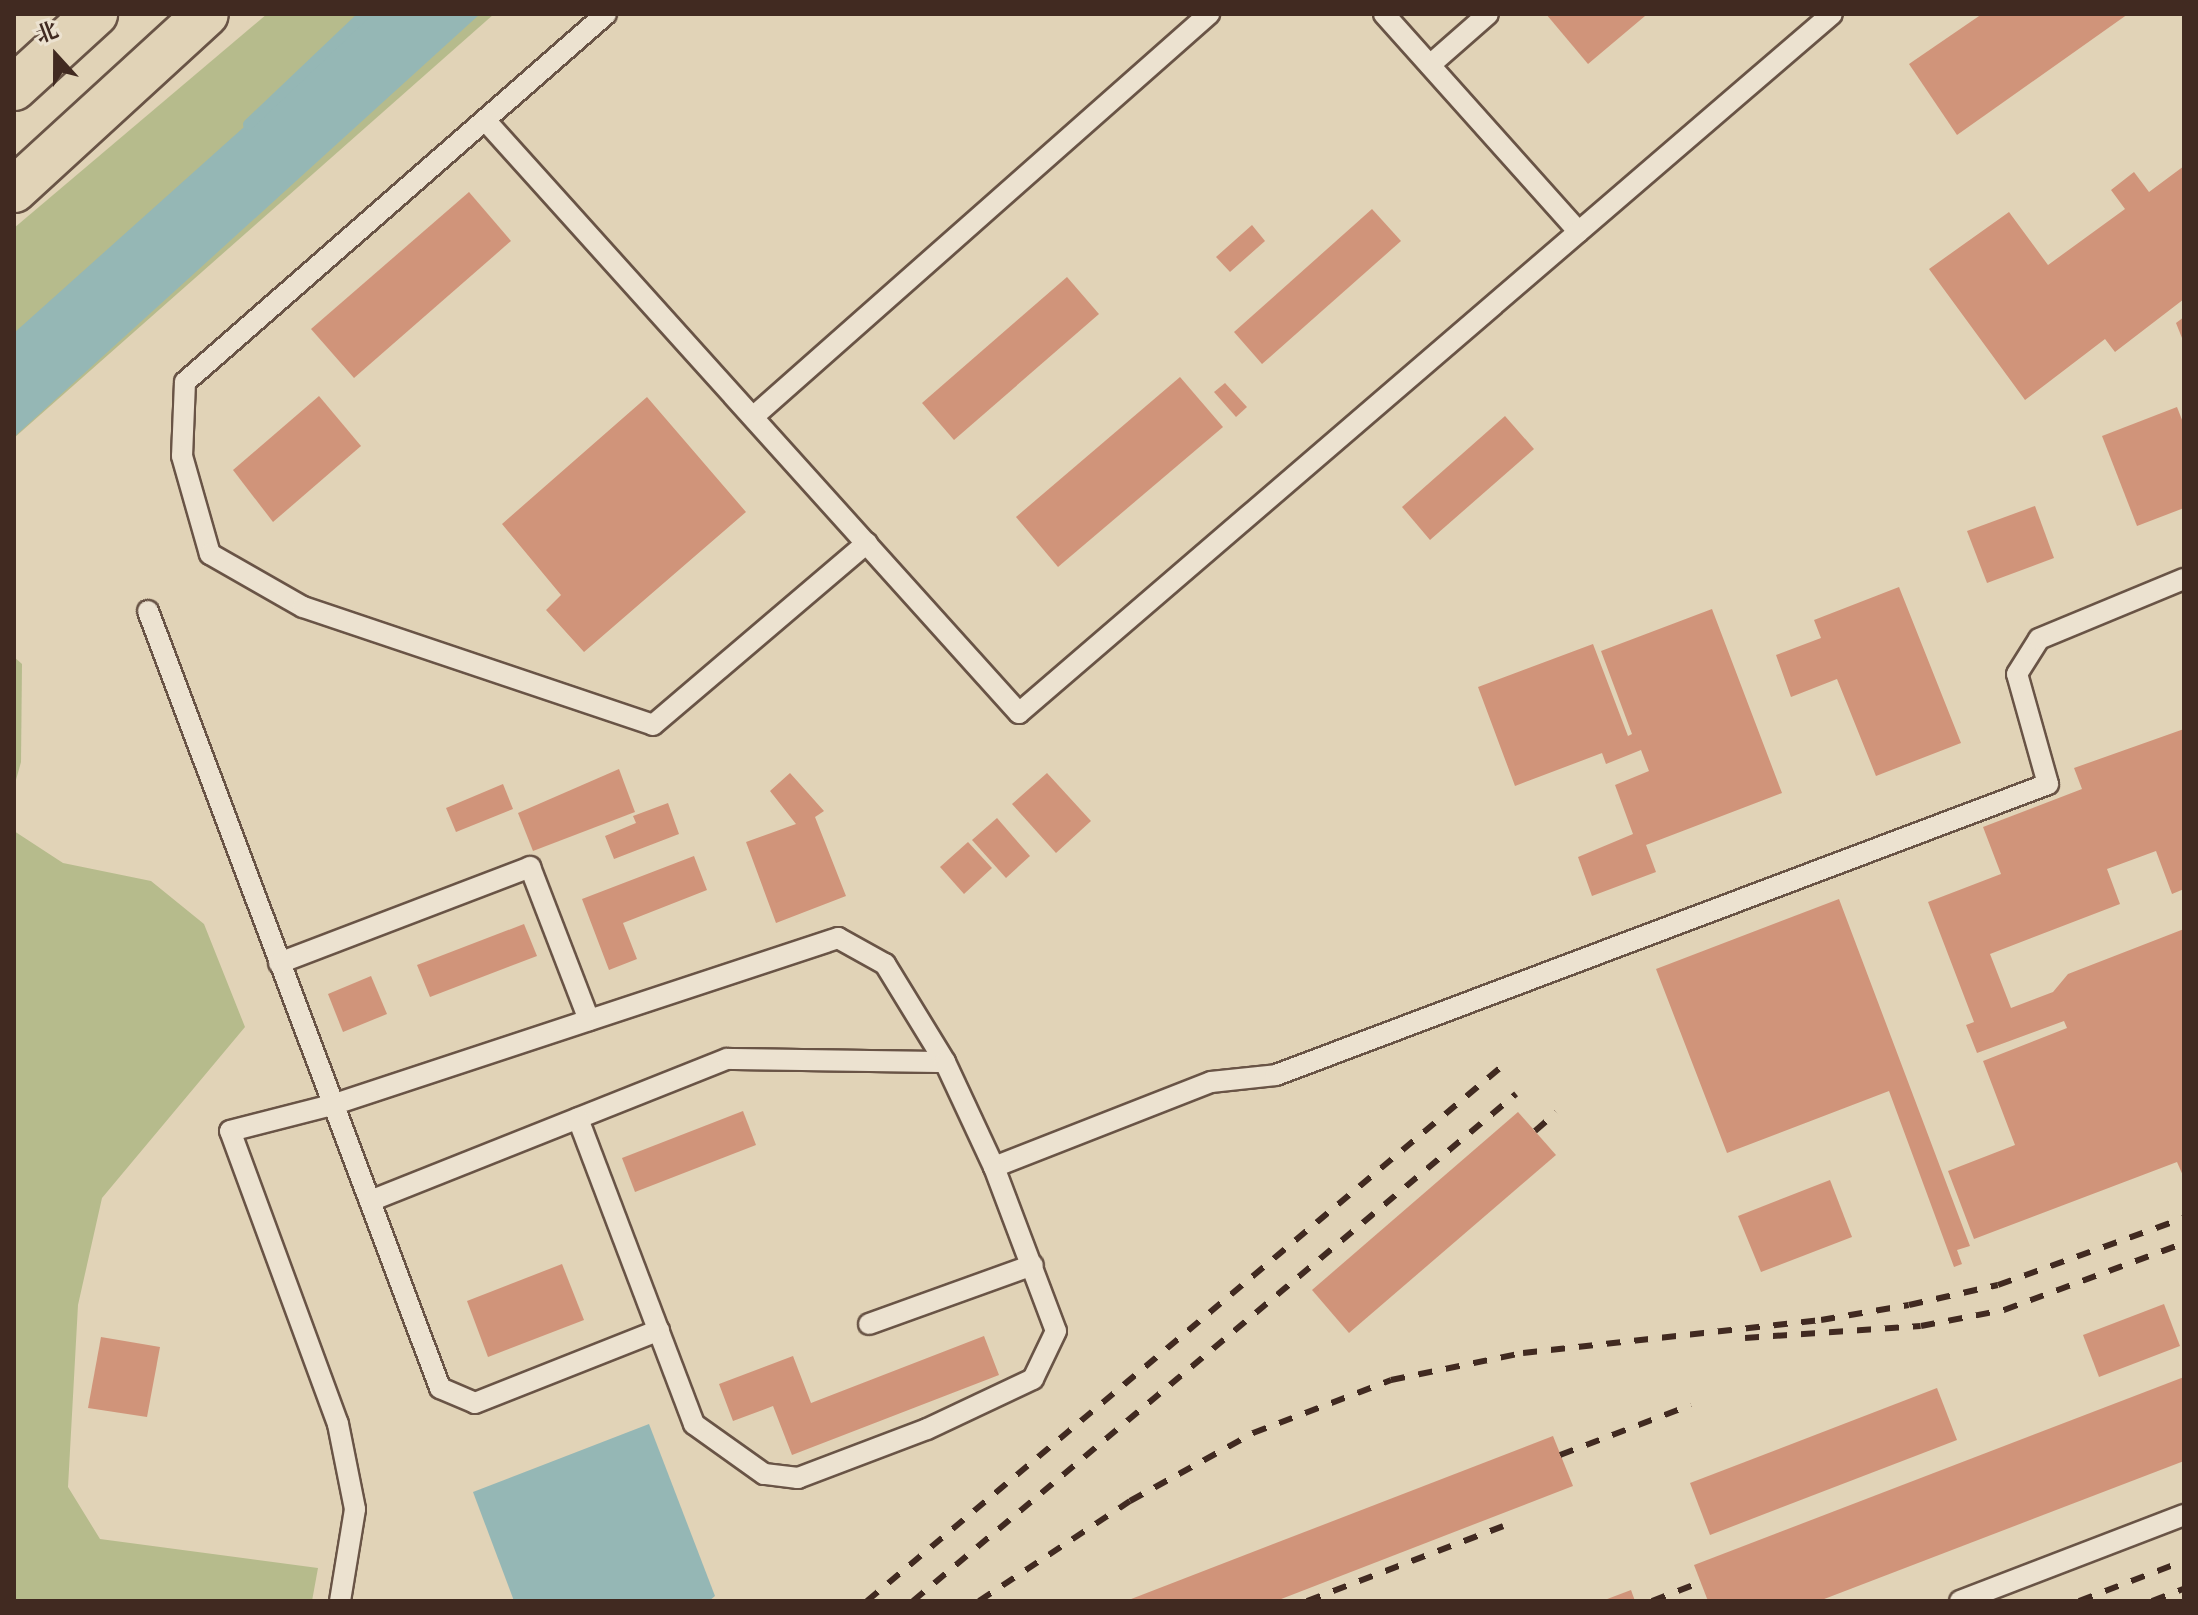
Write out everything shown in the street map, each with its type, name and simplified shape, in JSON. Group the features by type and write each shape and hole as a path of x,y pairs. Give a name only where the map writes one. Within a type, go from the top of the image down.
{"highway":[{"path":"14,88 95,14"},
{"path":"14,190 206,14"}],"lane":[{"path":"606,14 185,382 182,456 210,554 303,607 653,725 867,543"},
{"path":"753,417 1209,14"},
{"path":"1384,14 1579,232"},
{"path":"1430,65 1488,14"},
{"path":"485,120 1019,713 1832,14"},
{"path":"994,1167 1211,1082 1276,1075 2048,784 2017,674 2039,639 2184,579"},
{"path":"148,611 440,1388 475,1403 659,1330"},
{"path":"279,963 530,867 589,1020"},
{"path":"340,1601 355,1509 338,1424 230,1131 332,1105 838,938 885,964 945,1062 994,1167 1056,1331 1033,1379 927,1429 798,1478 764,1474 694,1424 578,1118"},
{"path":"370,1201 727,1059 945,1062"},
{"path":"869,1324 1033,1265"},
{"path":"1960,1601 2184,1515"}],"green space":[{"path":"267,14 494,14 14,438 14,228"},
{"path":"14,657 22,664 21,762 14,787"},
{"path":"14,831 63,863 151,881 204,924 245,1027 102,1198 78,1305 68,1487 100,1539 318,1568 312,1601 14,1601"}],"water":[{"path":"370,14 480,14 14,437 14,333"},
{"path":"649,1424 715,1596 709,1601 514,1601 473,1492"}],"building":[{"path":"1546,14 1644,14 1645,16 1588,64"},
{"path":"1982,14 2128,14 1957,135 1909,64"},
{"path":"2184,166 2184,299 2115,352 2105,339 2025,400 1929,269 2009,212 2048,265 2125,209 2111,190 2134,172 2149,192"},
{"path":"469,192 511,241 354,378 311,329"},
{"path":"1372,209 1401,241 1262,364 1234,332"},
{"path":"1252,225 1265,241 1230,272 1216,257"},
{"path":"1067,277 1099,314 954,440 922,403"},
{"path":"2184,317 2184,343 2176,323"},
{"path":"1180,377 1223,427 1058,567 1016,517"},
{"path":"1225,383 1247,407 1236,417 1214,392"},
{"path":"319,396 361,446 273,522 233,470"},
{"path":"647,397 746,512 584,652 546,610 561,595 502,524"},
{"path":"2177,407 2184,425 2184,508 2137,526 2102,436"},
{"path":"1505,416 1534,449 1430,540 1402,507"},
{"path":"2035,506 2054,558 1987,583 1967,531"},
{"path":"1899,587 1961,743 1876,776 1837,679 1791,697 1776,655 1821,638 1814,620"},
{"path":"1712,609 1782,793 1646,845 1656,872 1592,896 1578,857 1633,834 1615,785 1649,771 1641,750 1606,764 1602,753 1515,786 1478,687 1593,644 1628,736 1632,734 1601,651"},
{"path":"2184,729 2184,889 2172,894 2156,851 2107,869 2120,904 1990,954 2011,1008 2053,992 2068,974 2184,929 2184,1178 2177,1162 1974,1239 1948,1171 2015,1145 1983,1061 2067,1028 2064,1021 1977,1053 1966,1025 1974,1022 1928,902 2001,874 1983,827 2082,789 2074,768"},
{"path":"619,769 635,812 533,851 518,813"},
{"path":"790,773 824,811 815,817 846,896 776,923 746,842 796,824 770,791"},
{"path":"1047,773 1091,821 1056,853 1012,804"},
{"path":"503,784 513,809 456,832 446,808"},
{"path":"668,803 679,834 614,859 605,836 636,823 633,816"},
{"path":"997,818 1030,856 1006,878 972,840"},
{"path":"968,842 992,868 964,894 940,867"},
{"path":"694,856 707,890 623,923 637,959 609,970 582,899"},
{"path":"1839,899 1970,1246 1957,1250 1962,1264 1954,1267 1889,1091 1727,1153 1656,969"},
{"path":"524,924 537,956 430,997 417,965"},
{"path":"371,976 387,1014 343,1032 328,994"},
{"path":"743,1111 756,1145 635,1192 622,1158"},
{"path":"1518,1112 1556,1155 1349,1333 1312,1290"},
{"path":"1830,1180 1852,1237 1761,1272 1738,1216"},
{"path":"562,1264 584,1320 488,1357 467,1301"},
{"path":"2164,1304 2180,1346 2099,1377 2083,1335"},
{"path":"984,1336 999,1375 792,1455 773,1406 733,1421 719,1384 793,1356 811,1403"},
{"path":"101,1337 160,1347 147,1417 88,1408"},
{"path":"2184,1377 2184,1461 1819,1601 1708,1601 1694,1565"},
{"path":"1937,1388 1957,1440 1710,1535 1690,1483"},
{"path":"1553,1436 1573,1486 1276,1601 1126,1601"},
{"path":"1631,1590 1635,1601 1602,1601"}],"waterway":[{"path":"248,124 364,14"}],"railway":[{"path":"867,1601 1500,1068"},
{"path":"913,1601 1516,1094"},
{"path":"1535,1131 1556,1113"},
{"path":"979,1601 1130,1501 1253,1433 1391,1380 1523,1353 1821,1320 1909,1305 1998,1285 2184,1218"},
{"path":"1745,1338 1921,1326 2004,1310 2184,1243"},
{"path":"1560,1455 1691,1405"},
{"path":"1307,1601 1503,1526"},
{"path":"2079,1601 2184,1561"},
{"path":"1652,1601 1701,1582"},
{"path":"2152,1601 2184,1589"}]}
